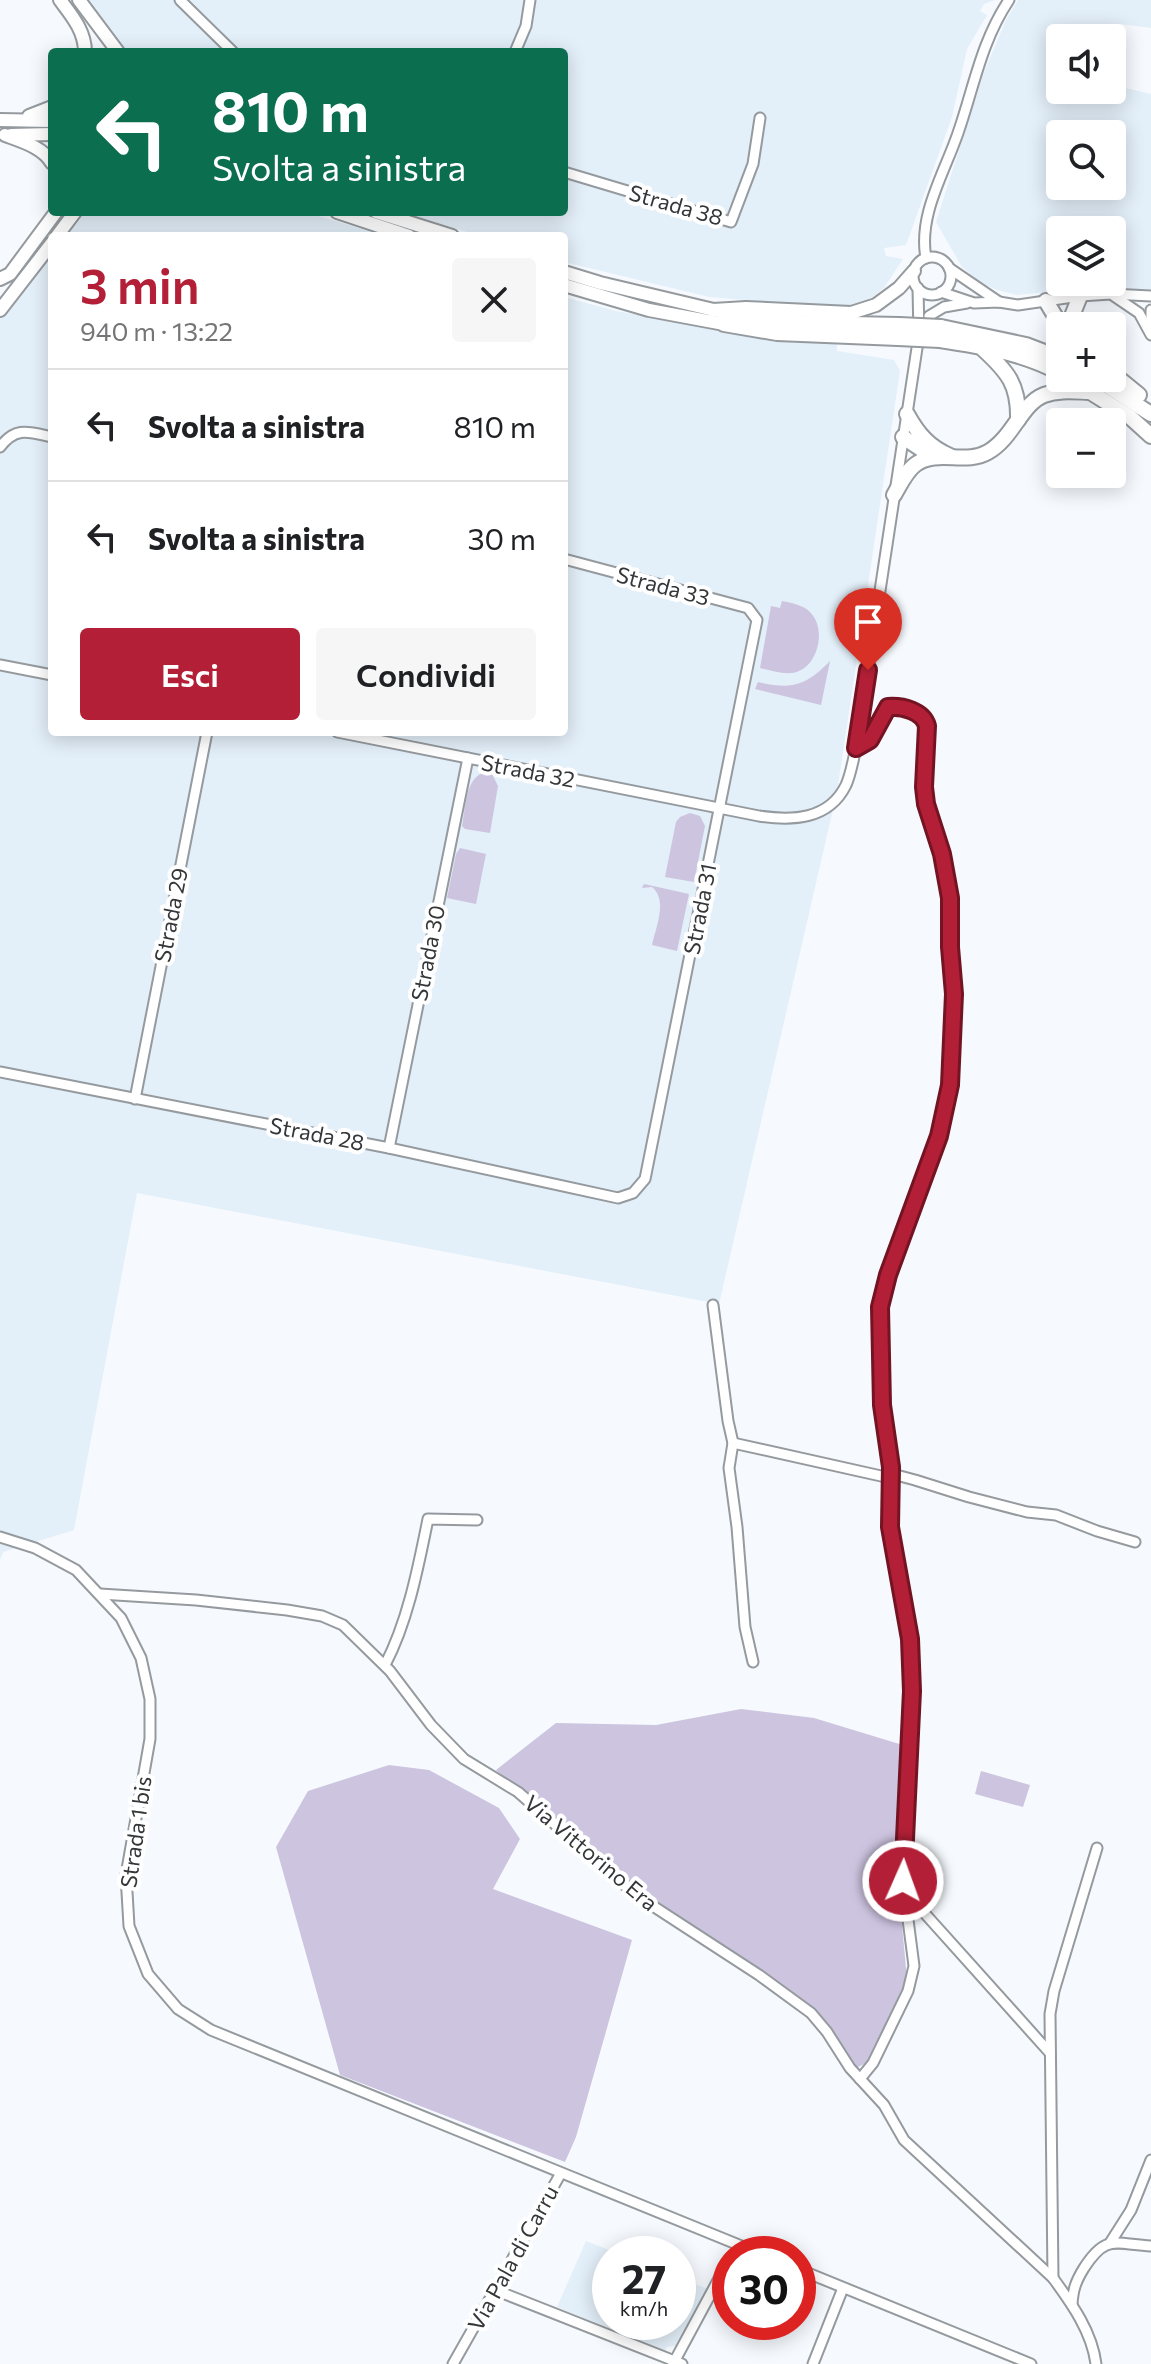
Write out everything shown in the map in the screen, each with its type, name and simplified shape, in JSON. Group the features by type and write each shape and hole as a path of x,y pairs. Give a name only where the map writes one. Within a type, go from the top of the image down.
{"highway":[{"path":"1074,312 1080,296"},
{"path":"1046,301 1053,312"},
{"path":"721,316 777,333 937,328 1026,345 1046,353"},
{"path":"937,328 1046,367"},
{"path":"980,346 1005,371 1014,385 1019,402 1018,420"},
{"path":"1126,384 1139,395 1151,412"},
{"path":"903,437 933,457 967,459 985,454 1004,441 1030,404 1044,395 1059,392"},
{"path":"1102,392 1151,436"},
{"path":"1109,392 1151,412"},
{"path":"907,414 918,434 936,450 954,458"},
{"path":"894,495 916,464 933,457"}],"main road":[{"path":"60,0 77,21 85,48"},
{"path":"79,0 115,48"},
{"path":"18,119 48,108"},
{"path":"0,120 48,121"},
{"path":"2,135 48,134"},
{"path":"2,135 30,145 48,156"},
{"path":"0,279 10,274 53,216"},
{"path":"349,216 397,232"},
{"path":"391,216 440,232"},
{"path":"0,310 48,248"},
{"path":"568,286 649,310 721,316 746,308 851,313 876,305 899,288 914,271"},
{"path":"568,273 721,316"}],"street":[{"path":"180,0 229,48"},
{"path":"517,48 526,26 530,0"},
{"path":"926,258 922,239 927,215 959,132 978,62 993,26 1009,0"},
{"name":"Strada 38","path":"568,173 731,222 753,164 760,118"},
{"path":"907,414 919,335 918,288 914,271 918,263 926,258 940,259 999,302"},
{"path":"937,328 939,293 951,279 949,267"},
{"path":"918,288 927,294 939,293 974,303"},
{"path":"1126,295 1151,296"},
{"path":"919,335 937,328 956,303 1018,305 1080,296"},
{"path":"1114,296 1139,313 1151,333"},
{"path":"1151,310 1151,333"},
{"name":"Strada 32","path":"357,736 720,809 787,820 813,816 830,806 846,785 856,748 907,414"},
{"path":"0,447 8,436 23,431 48,436"},
{"name":"Strada 33","path":"568,560 748,608 757,620"},
{"name":"Strada 31","path":"633,1193 645,1179 757,620"},
{"path":"0,665 48,674"},
{"path":"856,748 870,740 888,707 918,713 925,718 926,804 942,854 950,898 953,1026 947,1105 939,1136 888,1275 880,1307 881,1384 890,1478 890,1527 908,1621 912,1680 904,1900 913,1955 913,1977 873,2063 860,2079"},
{"name":"Strada 29","path":"135,1099 206,736"},
{"name":"Strada 30","path":"389,1148 468,758"},
{"name":"Strada 28","path":"0,1072 389,1148 618,1198 633,1193"},
{"path":"713,1305 733,1443 729,1468 745,1627 753,1662"},
{"path":"733,1443 890,1478 900,1476 1027,1512 1056,1515 1135,1542"},
{"path":"385,1665 396,1644 428,1519 477,1520"},
{"name":"Strada 1 bis","path":"0,1537 35,1548 76,1570 121,1618 141,1658 150,1699 150,1739 126,1875 129,1926 148,1974 178,2009 211,2030 561,2173"},
{"name":"Via Vittorino Era","path":"100,1594 196,1600 322,1616 343,1625 385,1665 408,1691 431,1725 464,1759 518,1792 636,1895 759,1975 811,2013 860,2079 884,2105 904,2140 1053,2278 1088,2334 1096,2364"},
{"path":"1053,2278 1050,2014 1054,1991 1097,1848"},
{"path":"904,1900 919,1907 1051,2053"},
{"path":"1110,2243 1131,2210 1151,2160"},
{"name":"Via Pala di Carru","path":"453,2364 561,2173 718,2236"},
{"path":"1072,2304 1073,2286 1097,2248 1110,2243 1151,2246"},
{"path":"816,2277 1031,2364"},
{"path":"813,2364 843,2288"},
{"path":"495,2290 677,2363 712,2294"}],"shaded area":[{"path":"81,0 995,0 984,4 980,11 987,15 967,49 952,117 906,245 884,248 886,256 903,259 884,288 871,298 840,308 709,297 568,263 568,232 467,232 415,216 568,216 568,48 123,48"},
{"path":"1018,0 1151,0 1151,28 1126,24 1046,24 1046,104 1126,104 1126,88 1151,94 1151,290 1126,289 1126,216 1046,216 1046,292 1017,295 997,290 980,282 962,267 936,222 984,72"},
{"path":"83,216 318,216 372,232 70,232"},
{"path":"48,258 48,736 568,736 568,298 616,311 796,343 837,343 837,351 894,360 900,371 837,792 719,1304 137,1193 74,1530 3,1552 0,1560 0,315"},
{"path":"782,601 810,612 818,629 819,638 813,657 808,665 792,673 760,668 771,606 780,608"},
{"path":"830,661 821,705 755,689 758,682 780,686 797,684 813,676"},
{"path":"486,772 492,774 498,786 490,833 462,826 470,786"},
{"path":"690,813 700,816 705,826 694,882 665,877 676,822"},
{"path":"460,848 486,854 476,904 447,898"},
{"path":"644,884 689,894 677,951 652,945 660,906 657,892 652,887 642,888"},
{"path":"741,1709 814,1718 906,1746 899,1893 907,1979 873,2060 854,2069 808,2010 681,1926 580,1853 496,1770 556,1723 656,1725"},
{"path":"389,1765 429,1770 499,1808 520,1839 493,1889 632,1940 576,2137 565,2162 340,2075 276,1847 308,1791"},
{"path":"981,1771 1030,1785 1023,1807 975,1794"},
{"path":"586,2241 592,2243 592,2321 557,2307"},
{"path":"696,2285 708,2289 696,2310"},
{"path":"638,2340 679,2340 676,2346 667,2347 665,2351"}],"route":[{"path":"868,670 856,748 870,740 888,707 895,706 925,718 924,787 950,898 954,994 947,1105 939,1136 882,1293 880,1307 882,1405 891,1467 890,1527 910,1639 912,1691 903,1881"}]}
